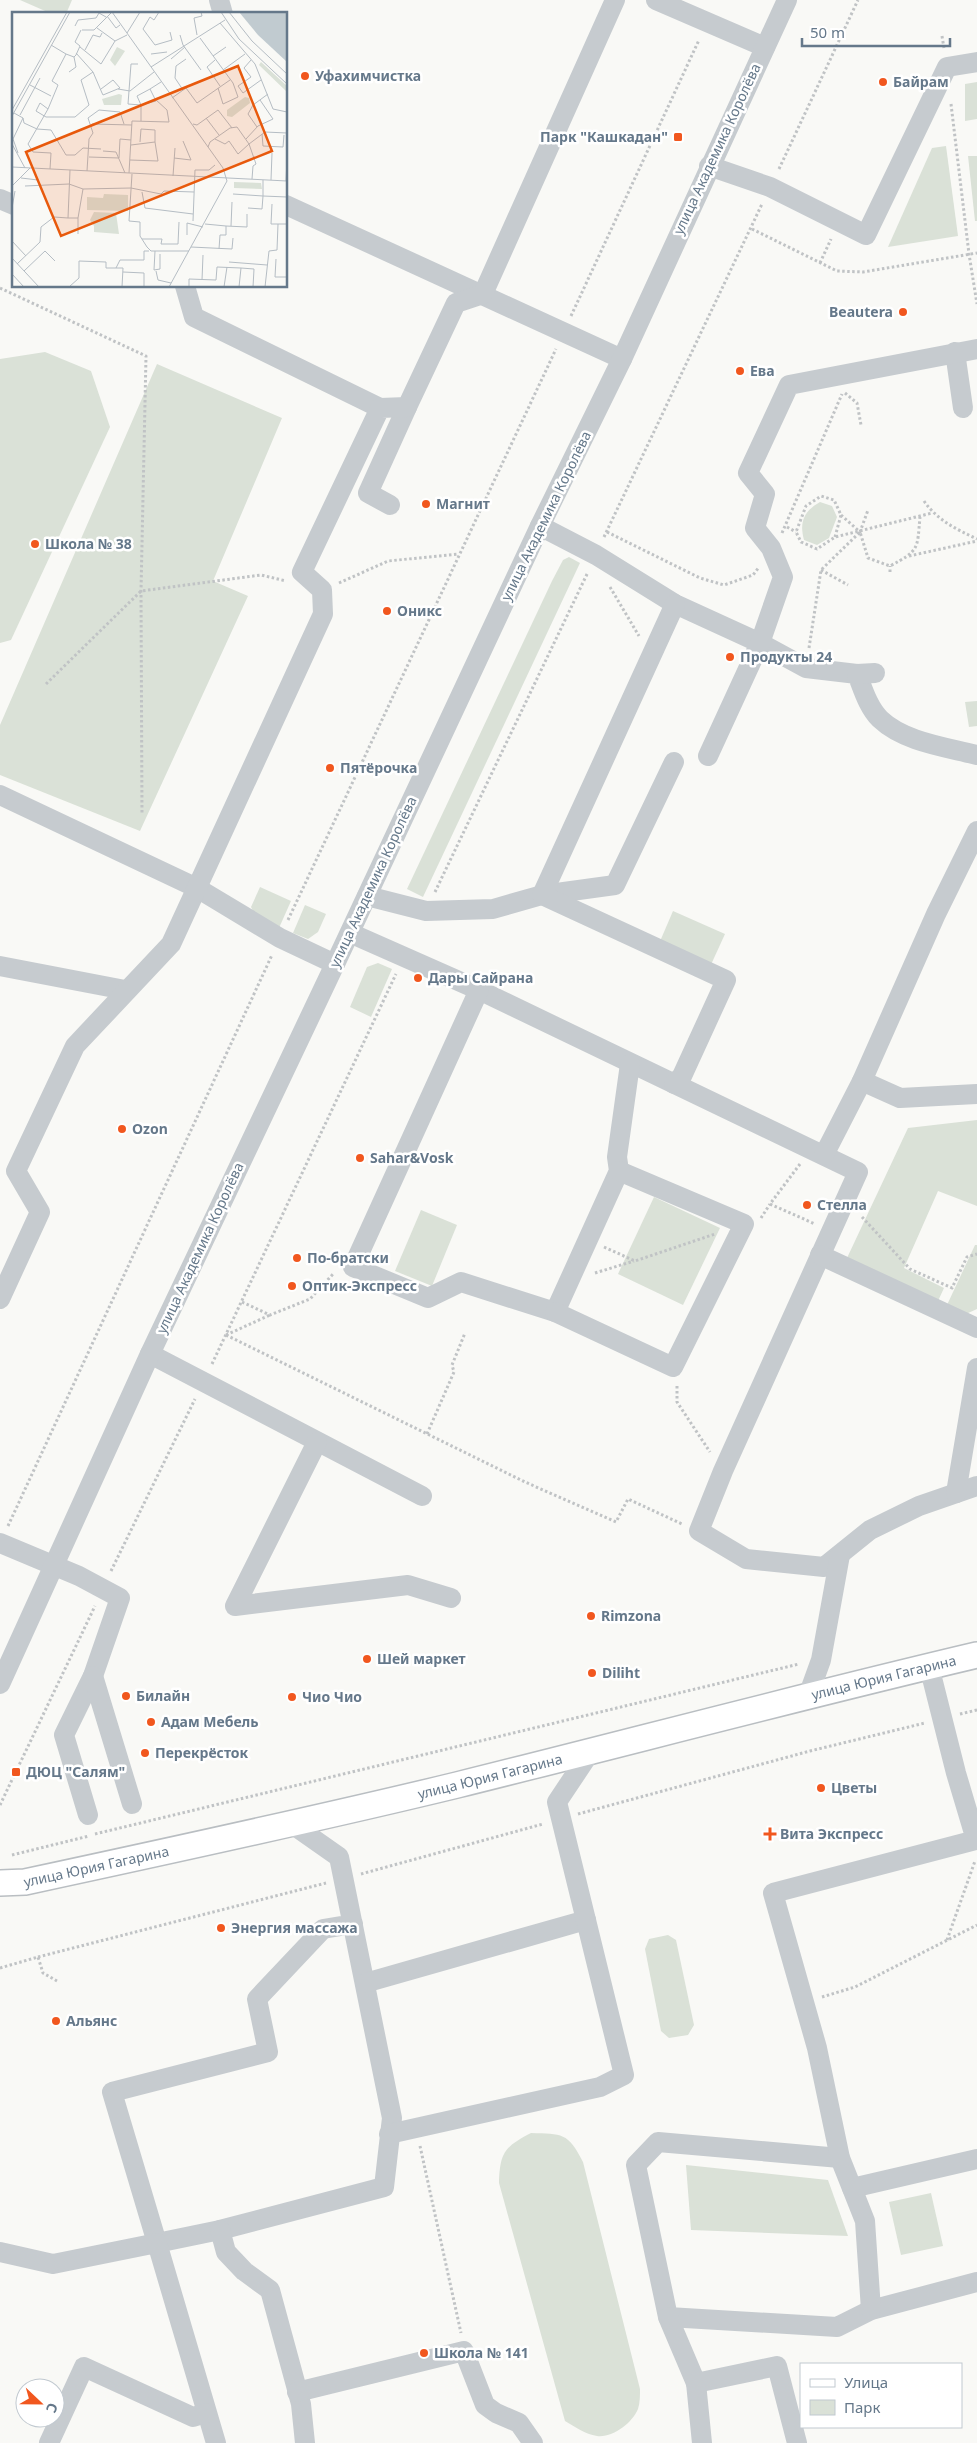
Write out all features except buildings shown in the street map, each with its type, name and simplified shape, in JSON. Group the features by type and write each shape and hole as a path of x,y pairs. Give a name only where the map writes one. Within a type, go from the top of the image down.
{"main road":[{"name":"улица Юрия Гагарина","path":"0,1883 25,1882 292,1824 977,1655"}],"street":[{"path":"390,505 368,494 456,303 484,294 615,0"},
{"path":"656,0 765,47"},
{"name":"улица Академика Королёва","path":"0,1684 150,1354 350,933 540,526 622,359 709,166 787,0"},
{"path":"709,166 770,187 838,223 866,235 947,67 977,62"},
{"path":"0,199 12,204"},
{"path":"288,207 484,294 622,359"},
{"path":"186,288 194,317 380,408 407,407"},
{"path":"708,756 760,643 783,577 771,548 755,528 764,494 748,472 789,385 977,349"},
{"path":"955,352 963,408"},
{"path":"0,1299 40,1212 16,1171 75,1046 125,990 170,944 197,888 323,614 322,590 302,572 380,408"},
{"path":"540,526 596,555 674,604 760,643 806,668 866,673 867,700 879,718 896,731 977,755"},
{"path":"542,895 674,604"},
{"path":"367,896 426,910 493,909 542,895 615,885 674,762"},
{"path":"0,795 197,888 280,938 335,964"},
{"path":"816,1152 862,1081 936,914 977,831"},
{"path":"542,895 726,980 682,1076 674,1084"},
{"path":"350,933 479,990 858,1172 723,1471 699,1531 746,1559 824,1567 870,1530 919,1506 977,1486"},
{"path":"0,966 125,990"},
{"path":"479,990 353,1267 428,1298 461,1282 555,1312 673,1367 744,1224 619,1171"},
{"path":"555,1312 619,1171 617,1157 630,1064"},
{"path":"862,1081 900,1098 977,1094"},
{"path":"820,1255 976,1327"},
{"path":"150,1354 422,1496"},
{"path":"956,1493 977,1368"},
{"path":"317,1442 235,1606 408,1585 452,1598"},
{"path":"2,1538 120,1598 93,1676 64,1735 88,1815"},
{"path":"808,1696 820,1660 840,1555"},
{"path":"871,2310 865,2221 840,2158 817,2048 773,1893 976,1840 971,1802 942,1719 929,1666"},
{"path":"93,1676 132,1804"},
{"path":"389,2134 600,2087 624,2075 557,1802 592,1751"},
{"path":"0,2252 53,2264 220,2230 384,2187 392,2118 339,1857 292,1824"},
{"path":"365,1983 586,1920"},
{"path":"216,2443 112,2092 268,2052 256,1999 323,1929 353,1924"},
{"path":"702,2443 696,2383 668,2317 636,2165 658,2142 840,2158"},
{"path":"852,2188 977,2159"},
{"path":"220,2230 226,2252 244,2271 270,2290 298,2392 305,2443"},
{"path":"668,2317 837,2327 871,2310 977,2282"},
{"path":"298,2392 464,2351 485,2405 496,2413 519,2423 534,2443"},
{"path":"696,2383 777,2366 797,2443"},
{"path":"49,2443 84,2367 193,2417 206,2413"}],"path":[{"path":"2,1538 707,22"},
{"path":"942,36 977,304"},
{"path":"820,262 838,223"},
{"path":"752,228 837,271 863,272 977,253"},
{"path":"0,288 146,356 141,591 142,816"},
{"path":"607,532 700,578 724,585 753,575 787,527 843,391 857,403 861,425"},
{"path":"796,532 806,506 821,496 834,500 841,515 860,532 868,558 890,566 909,556 977,540"},
{"path":"924,501 932,513 950,526 977,540"},
{"path":"806,668 821,570 860,532 868,510"},
{"path":"787,527 796,532 801,542 817,549 835,537 932,513"},
{"path":"835,537 841,515"},
{"path":"909,556 917,547 920,517"},
{"path":"890,566 890,572"},
{"path":"821,570 848,585"},
{"path":"608,583 650,656"},
{"path":"46,684 141,591"},
{"path":"588,1239 635,1261 763,1218 770,1204 802,1162 816,1152"},
{"path":"770,1204 821,1227 828,1237"},
{"path":"862,1217 910,1269 952,1288 967,1257 977,1254"},
{"path":"335,1273 310,1298 226,1335 525,1482 616,1522 628,1499 699,1531"},
{"path":"242,1302 270,1315"},
{"path":"427,1434 454,1372 452,1365 465,1333"},
{"path":"676,1382 677,1402 723,1471"},
{"path":"12,1854 820,1660"},
{"path":"0,1968 38,1956 344,1879 810,1751 977,1710"},
{"path":"947,1940 977,1857 976,1840"},
{"path":"804,2002 855,1988 977,1925"},
{"path":"38,1956 43,1973 57,1981"},
{"path":"417,2128 464,2351"}],"green space":[{"path":"20,0 72,0 67,12 47,12"},
{"path":"977,82 977,119 965,121 965,84"},
{"path":"946,146 958,236 888,247 932,148"},
{"path":"968,156 977,156 977,221 975,221"},
{"name":"Школа № 38","path":"45,352 91,371 110,427 11,640 0,643 0,359"},
{"path":"157,364 282,418 213,581 248,596 140,831 0,775 0,725"},
{"path":"820,502 832,506 837,517 829,538 817,545 804,540 802,528 807,513"},
{"path":"569,557 580,563 423,897 407,889 552,581 563,560"},
{"path":"977,701 977,726 969,727 965,702"},
{"path":"260,887 291,901 279,928 256,917 251,907"},
{"path":"305,905 326,914 318,932 308,939 293,933"},
{"path":"673,911 725,934 709,969 658,946"},
{"path":"378,963 392,969 371,1017 350,1007 367,967"},
{"path":"977,1120 977,1206 938,1191 904,1268 944,1288 938,1301 847,1258 908,1128"},
{"path":"654,1197 720,1228 683,1305 618,1274"},
{"path":"421,1210 457,1225 432,1286 395,1271"},
{"path":"975,1245 977,1245 977,1309 966,1314 947,1305"},
{"path":"668,1935 676,1940 694,2025 688,2035 669,2038 661,2031 645,1949 649,1939"},
{"path":"531,2133 563,2137 573,2145 583,2162 640,2389 638,2409 635,2414 627,2424 609,2435 593,2435 565,2421 499,2183 502,2158 505,2152 515,2142"},
{"path":"686,2165 828,2180 848,2236 691,2230"},
{"path":"931,2193 943,2246 901,2255 889,2202"}],"place":[{"name":"Уфахимчистка","path":"305,76"},
{"name":"Байрам","path":"883,82"},
{"name":"Парк \"Кашкадан\"","path":"678,137"},
{"name":"Beautera","path":"903,312"},
{"name":"Ева","path":"740,371"},
{"name":"Магнит","path":"426,504"},
{"name":"Школа № 38","path":"35,544"},
{"name":"Оникс","path":"387,611"},
{"name":"Продукты 24","path":"730,657"},
{"name":"Пятёрочка","path":"330,768"},
{"name":"Дары Сайрана","path":"418,978"},
{"name":"Ozon","path":"122,1129"},
{"name":"Sahar&Vosk","path":"360,1158"},
{"name":"Стелла","path":"807,1205"},
{"name":"По-братски","path":"297,1258"},
{"name":"Оптик-Экспресс","path":"292,1286"},
{"name":"Rimzona","path":"591,1616"},
{"name":"Шей маркет","path":"367,1659"},
{"name":"Diliht","path":"592,1673"},
{"name":"Билайн","path":"126,1696"},
{"name":"Чио Чио","path":"292,1697"},
{"name":"Адам Мебель","path":"151,1722"},
{"name":"Перекрёсток","path":"145,1753"},
{"name":"ДЮЦ \"Салям\"","path":"16,1772"},
{"name":"Цветы","path":"821,1788"},
{"name":"Вита Экспресс","path":"770,1834"},
{"name":"Энергия массажа","path":"221,1928"},
{"name":"Альянс","path":"56,2021"},
{"name":"Школа № 141","path":"424,2353"}]}
